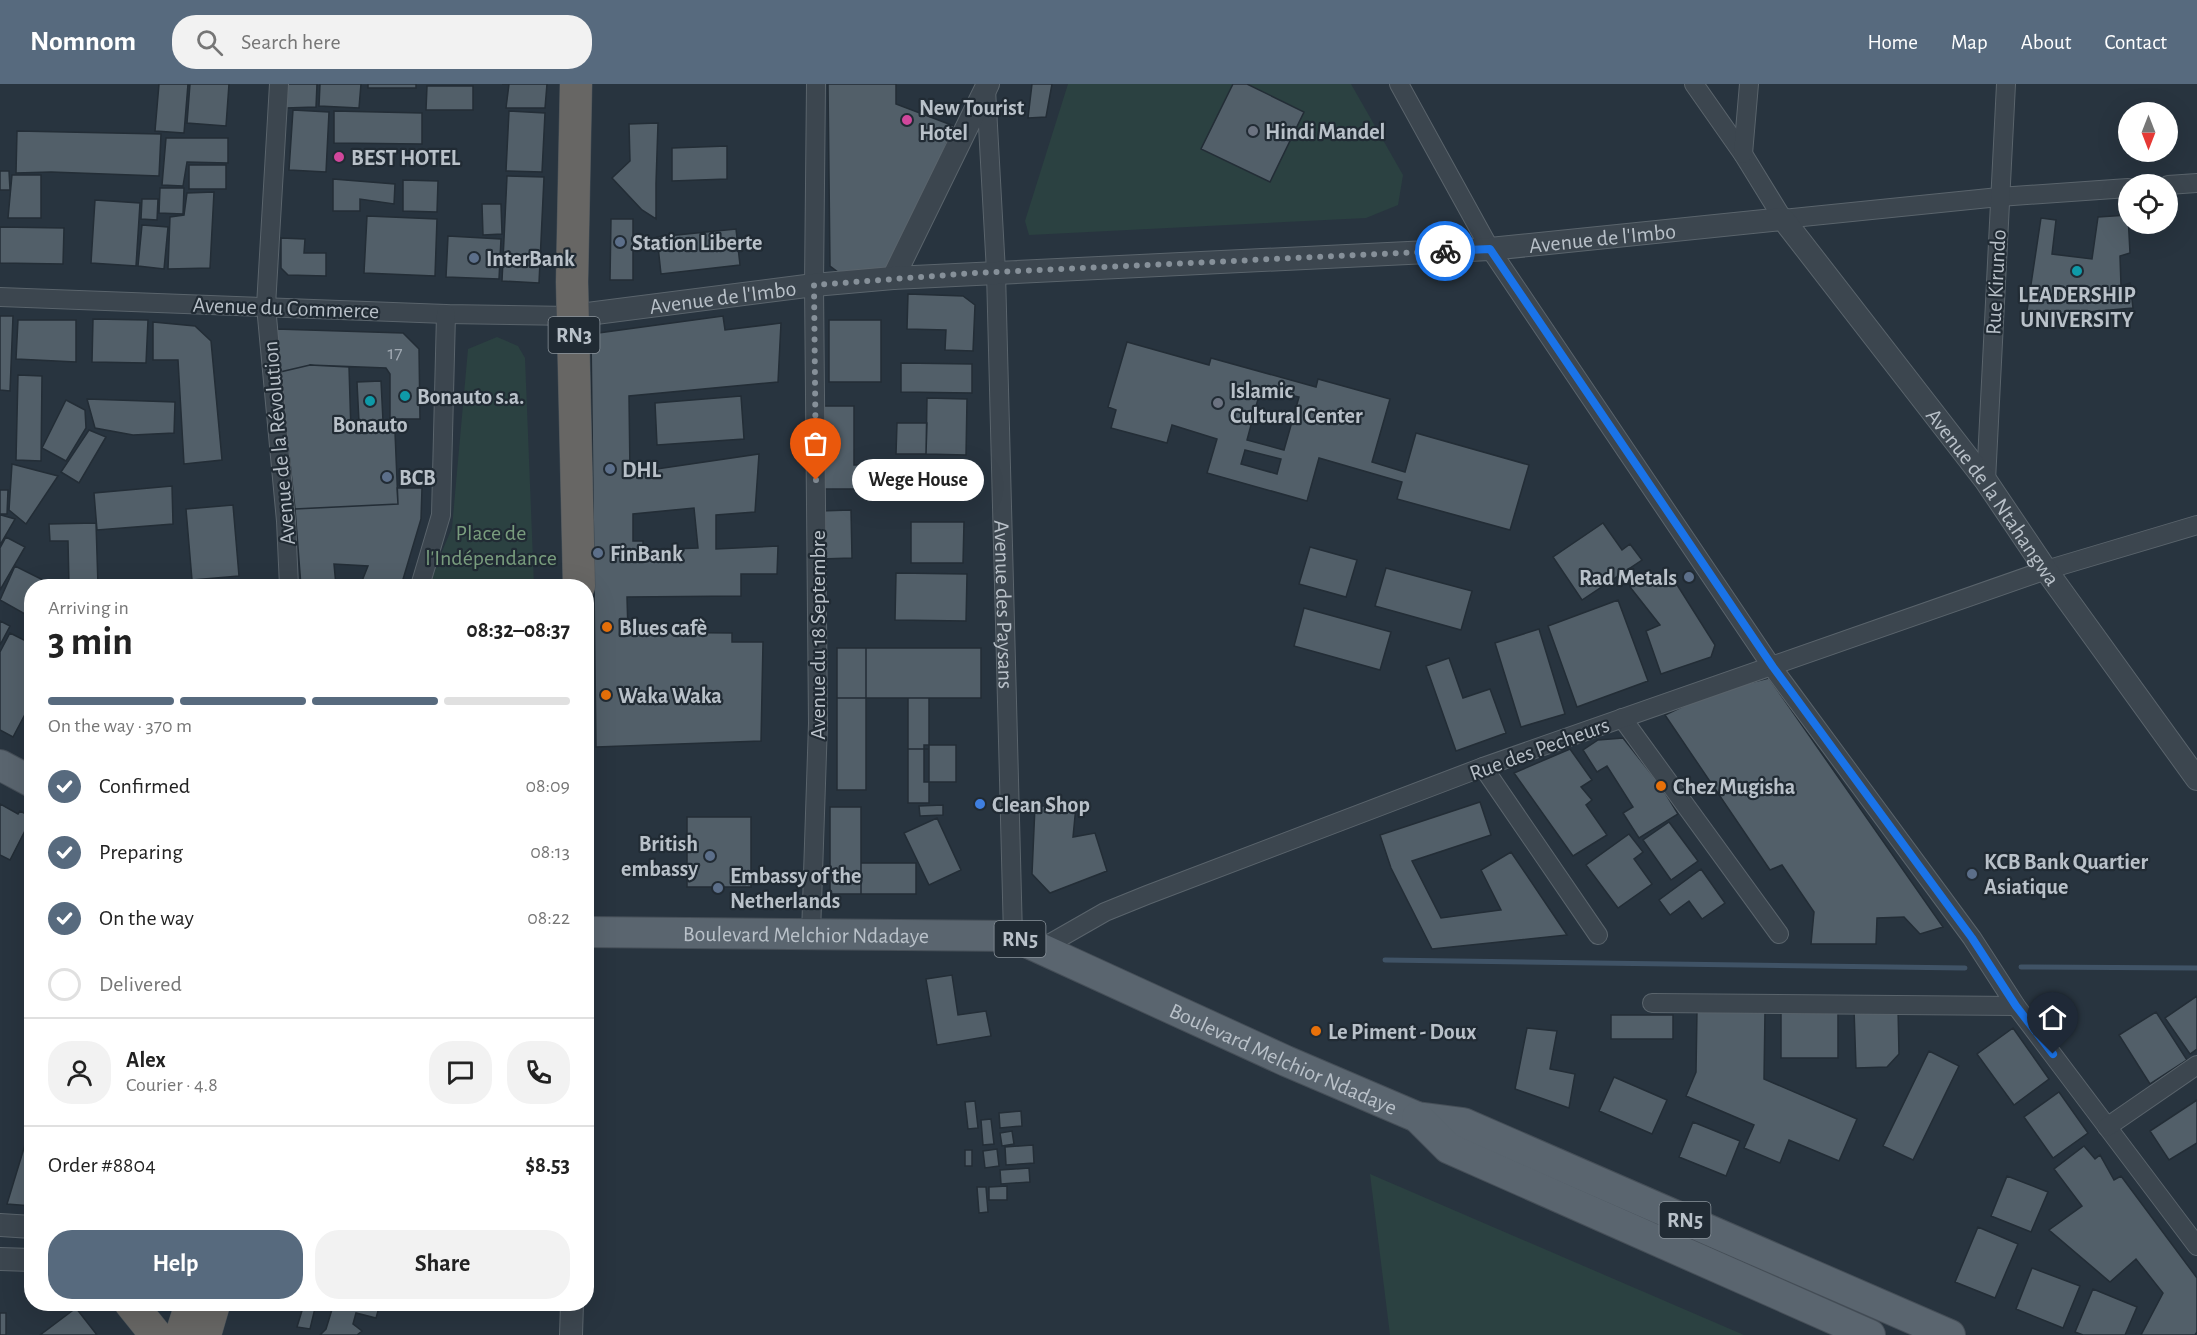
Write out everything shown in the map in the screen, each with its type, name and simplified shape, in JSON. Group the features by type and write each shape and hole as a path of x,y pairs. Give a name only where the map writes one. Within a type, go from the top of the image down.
{"highway":[{"name":"RN3","path":"576,84 572,316 579,579"},
{"path":"137,1311 156,1335"},
{"path":"181,1335 189,1311"},
{"path":"205,1335 212,1311"}],"main road":[{"path":"0,765 24,778"},
{"name":"Boulevard Melchior Ndadaye","path":"594,932 1013,936 1286,1061 1417,1117 1463,1123 1950,1335"},
{"name":"RN5","path":"1417,1117 1448,1148 1870,1335"}],"street":[{"name":"Avenue de la Révolution","path":"279,84 266,306 290,579"},
{"name":"Avenue du 18 Septembre","path":"811,934 818,723 814,285 816,84"},
{"path":"1399,84 1490,249 1773,667 1982,952 2016,1006 2197,1246"},
{"path":"1694,84 1743,154 1783,219"},
{"path":"1743,154 1749,84"},
{"name":"Rue Kirundo","path":"1986,481 2006,84"},
{"path":"893,278 987,86"},
{"name":"Avenue des Paysans","path":"987,86 996,272 1013,936"},
{"path":"2178,184 2197,183"},
{"name":"Avenue de l'Imbo","path":"572,316 814,285 893,278 1490,249 1999,197 2118,189"},
{"name":"Avenue de la Ntahangwa","path":"1783,219 1986,481 2046,570 2197,779"},
{"name":"Avenue du Commerce","path":"0,297 446,314 572,316"},
{"path":"422,579 441,515 446,314"},
{"name":"Rue des Pecheurs","path":"1042,948 1105,912 1483,767 2046,570 2197,525"},
{"path":"1622,718 1779,934"},
{"path":"1483,767 1598,935"},
{"path":"1652,1003 2016,1006"},
{"path":"2107,1126 2197,1065"},
{"path":"0,1225 24,1226"},
{"path":"0,1259 24,1260"},
{"path":"571,1335 572,1311"}],"green space":[{"path":"1068,84 1351,84 1403,175 1398,205 1366,218 1029,235 1025,221"},
{"name":"Place de l'Indépendance","path":"497,337 518,346 525,358 534,579 432,579 452,528 468,349"},
{"path":"1370,1174 1744,1335 1390,1335"}],"building":[{"path":"159,84 188,84 184,133 155,131"},
{"path":"190,84 229,84 226,126 187,123"},
{"path":"287,84 317,84 316,107 285,108"},
{"path":"320,84 361,84 359,108 319,106"},
{"path":"368,84 416,84 416,88 368,88"},
{"path":"509,84 547,84 545,108 506,108"},
{"path":"828,84 896,84 896,104 954,126 896,262 875,282 846,278 830,266"},
{"path":"1032,84 1052,84 1046,117 1028,118"},
{"path":"1233,84 1247,84 1304,112 1270,182 1201,149"},
{"path":"427,86 473,86 473,110 426,110"},
{"path":"293,110 329,112 326,172 289,170"},
{"path":"334,111 422,113 422,144 334,143"},
{"path":"509,111 545,113 542,172 506,171"},
{"path":"658,123 656,219 642,210 612,178 630,161 629,124"},
{"path":"17,131 161,134 159,176 16,173"},
{"path":"166,138 228,138 228,163 187,162 183,186 162,185"},
{"path":"727,146 727,179 672,181 672,148"},
{"path":"189,165 226,165 226,189 189,189"},
{"path":"0,171 9,171 10,190 0,190"},
{"path":"12,175 41,175 41,218 8,218"},
{"path":"507,176 544,177 539,283 502,281"},
{"path":"333,179 395,184 394,204 360,199 360,211 333,211"},
{"path":"403,180 438,181 437,212 403,211"},
{"path":"160,188 184,188 183,214 159,213"},
{"path":"214,192 210,268 168,269 170,217 184,215 187,193"},
{"path":"142,199 158,199 157,220 141,219"},
{"path":"95,200 140,203 136,266 91,263"},
{"path":"482,204 501,204 502,234 483,235"},
{"path":"367,216 437,219 435,276 364,273"},
{"name":"LEADERSHIP UNIVERSITY","path":"2118,216 2118,234 2129,234 2130,253 2120,256 2121,286 2130,283 2133,308 2065,314 2027,311 2041,218 2056,220 2052,254 2092,259 2098,217"},
{"path":"611,219 633,219 633,280 610,280"},
{"path":"142,225 168,227 164,269 138,266"},
{"path":"0,227 64,228 63,264 0,263"},
{"path":"736,229 740,265 661,274 657,237"},
{"name":"InterBank","path":"448,236 501,239 499,279 446,277"},
{"path":"281,238 305,239 304,253 326,253 326,276 288,275 281,268"},
{"path":"908,294 963,296 975,305 973,351 945,350 946,330 907,329"},
{"path":"0,316 13,316 10,391 0,390"},
{"path":"723,316 725,330 781,323 778,382 629,396 630,473 759,454 755,512 716,515 716,549 778,546 777,574 741,574 741,596 627,597 628,632 732,633 732,642 763,642 761,741 596,747 591,334","holes":["694,508 698,548 643,550 643,541 633,541 633,514"]},
{"path":"93,319 148,320 146,363 92,362"},
{"path":"18,320 76,320 76,362 16,359"},
{"path":"829,320 881,320 881,382 829,382"},
{"path":"153,322 195,326 211,341 222,460 184,464 178,360 153,360"},
{"name":"Bonauto s.a.","path":"276,329 403,333 419,349 420,419 390,419 390,374 386,368 310,365 280,372"},
{"path":"1127,342 1209,365 1211,358 1316,387 1318,379 1390,399 1372,462 1405,472 1416,433 1529,465 1510,530 1397,499 1402,482 1319,458 1307,501 1207,473 1217,439 1172,425 1167,443 1111,428 1116,410 1108,407","holes":["1261,388 1299,397 1284,450 1247,440","1245,450 1281,459 1277,474 1241,464"]},
{"path":"901,363 972,364 972,393 901,392"},
{"path":"310,365 349,367 351,432 395,432 398,504 295,509 280,372"},
{"path":"18,375 42,376 41,461 16,460"},
{"name":"Bonauto","path":"381,381 383,421 359,422 357,382"},
{"path":"741,396 744,439 657,445 655,403"},
{"path":"927,398 967,399 966,455 926,454"},
{"path":"87,399 175,402 174,433 133,435 95,428"},
{"path":"66,400 85,410 86,428 66,461 42,448"},
{"path":"814,406 854,406 854,465 886,465 886,489 814,489"},
{"path":"897,423 927,423 926,454 896,454"},
{"path":"89,430 106,437 79,483 61,472"},
{"path":"12,464 58,476 26,524 9,510"},
{"path":"172,486 173,524 97,530 94,493"},
{"path":"397,488 422,488 421,519 403,579 363,579 368,566 334,564 335,579 300,579 295,509 398,504"},
{"path":"0,490 8,490 7,514 0,514"},
{"path":"233,505 239,576 192,579 186,509"},
{"path":"851,510 852,558 820,559 819,511"},
{"path":"0,516 15,519 0,545"},
{"path":"911,522 964,522 963,563 911,563"},
{"path":"96,523 98,579 69,579 68,541 50,541 49,524"},
{"path":"1603,523 1622,550 1630,544 1642,560 1582,600 1553,557"},
{"path":"6,537 25,547 0,590 0,548"},
{"path":"1310,547 1357,560 1346,597 1299,584"},
{"path":"15,566 41,579 24,579 24,614 0,600"},
{"path":"1386,568 1472,591 1461,630 1375,606"},
{"path":"1669,572 1715,645 1711,657 1661,674 1646,631 1660,625 1630,587"},
{"path":"896,573 967,574 966,621 895,620"},
{"path":"1618,600 1648,681 1577,707 1548,626"},
{"path":"1304,608 1391,632 1380,670 1294,646"},
{"path":"0,621 10,626 0,645"},
{"path":"1539,629 1565,714 1521,727 1495,643"},
{"path":"10,633 24,640 24,716 13,737 0,730 0,652"},
{"path":"837,648 866,648 866,698 837,698"},
{"path":"866,648 981,648 981,698 866,698"},
{"path":"1449,658 1463,698 1490,689 1506,733 1456,751 1426,666"},
{"path":"1769,678 1943,927 1920,934 1904,917 1877,918 1876,944 1811,944 1814,912 1782,865 1770,870 1665,715 1713,692"},
{"path":"837,698 866,698 866,790 837,790"},
{"path":"908,698 929,698 929,749 908,749"},
{"path":"1623,738 1661,786 1678,814 1639,838 1623,813 1633,807 1607,766 1597,772 1583,750 1598,740"},
{"path":"924,745 956,745 956,782 924,782"},
{"path":"908,749 929,749 929,803 908,803"},
{"path":"1570,749 1592,780 1581,787 1592,800 1586,805 1607,835 1573,856 1514,773"},
{"path":"1480,802 1491,835 1412,861 1441,918 1501,910 1481,870 1511,852 1567,935 1432,949 1391,868 1380,835"},
{"path":"0,804 18,814 20,811 24,813 24,833 10,860 0,855"},
{"path":"943,805 943,815 920,816 919,806"},
{"path":"1035,806 1076,806 1073,837 1095,833 1107,871 1050,893 1032,874"},
{"path":"830,807 861,807 861,894 830,894"},
{"path":"687,817 751,817 751,887 687,887"},
{"path":"937,818 961,870 929,885 904,833"},
{"path":"1669,822 1698,861 1671,880 1643,840"},
{"path":"1629,834 1643,852 1634,859 1652,884 1618,908 1586,865"},
{"path":"861,863 916,863 916,894 861,894"},
{"path":"1701,869 1725,903 1702,919 1689,901 1670,915 1659,900"},
{"path":"952,975 958,1015 986,1011 991,1036 937,1045 926,979"},
{"path":"2197,996 2197,1049 2190,1054 2165,1018"},
{"path":"1898,1008 1899,1054 1887,1067 1856,1068 1854,1009"},
{"path":"1697,1010 1765,1011 1764,1079 1857,1119 1839,1161 1789,1140 1780,1163 1744,1148 1754,1125 1686,1096 1696,1072"},
{"path":"2156,1012 2187,1060 2150,1084 2119,1035"},
{"path":"1781,1013 1838,1013 1838,1058 1781,1058"},
{"path":"1611,1015 1673,1015 1673,1039 1611,1039"},
{"path":"1527,1028 1557,1031 1550,1069 1575,1074 1569,1108 1515,1089"},
{"path":"2013,1028 2049,1079 2014,1105 1977,1054"},
{"path":"1929,1051 1959,1066 1913,1160 1883,1146"},
{"path":"1614,1077 1667,1100 1652,1134 1599,1111"},
{"path":"2059,1092 2088,1133 2053,1158 2024,1117"},
{"path":"2197,1100 2197,1143 2169,1160 2150,1131"},
{"path":"975,1101 978,1128 968,1129 965,1102"},
{"path":"1021,1111 1022,1126 1000,1128 999,1113"},
{"path":"991,1119 994,1144 983,1145 981,1120"},
{"path":"1693,1122 1740,1141 1726,1176 1679,1157"},
{"path":"1012,1131 1014,1144 1002,1146 1000,1133"},
{"path":"1033,1145 1034,1163 1006,1165 1005,1147"},
{"path":"2084,1146 2095,1159 2100,1155 2114,1180 2121,1176 2197,1278 2197,1332 2195,1335 2141,1335 2163,1293 2136,1259 2110,1282 2049,1230 2082,1206 2054,1169"},
{"path":"24,1148 24,1205 7,1204"},
{"path":"997,1149 999,1166 985,1168 983,1151"},
{"path":"965,1150 972,1150 972,1166 965,1166"},
{"path":"1029,1168 1030,1182 1001,1184 1000,1170"},
{"path":"2007,1176 2048,1192 2031,1232 1991,1216"},
{"path":"1007,1186 1007,1200 989,1200 989,1187"},
{"path":"977,1187 986,1187 988,1212 979,1213"},
{"path":"1978,1227 2018,1244 1995,1298 1955,1282"},
{"path":"2032,1268 2080,1286 2063,1328 2016,1309"},
{"path":"2093,1289 2137,1307 2125,1335 2083,1335 2075,1332"},
{"path":"72,1311 78,1311 97,1335 40,1335"},
{"path":"302,1311 314,1311 310,1329 297,1327"},
{"path":"331,1311 378,1311 376,1318 356,1313 353,1324 362,1331 357,1335 320,1335 326,1329"},
{"path":"0,1313 6,1313 6,1335 0,1335"}],"waterway":[{"path":"1385,960 1965,968"},
{"path":"2021,967 2197,968"}],"way so far":[{"path":"816,480 814,285 975,273 1445,251"}],"place":[{"name":"New Tourist Hotel","path":"907,120"},
{"name":"Hindi Mandel","path":"1253,131"},
{"name":"BEST HOTEL","path":"339,157"},
{"name":"Station Liberte","path":"620,242"},
{"name":"InterBank","path":"474,258"},
{"name":"LEADERSHIP UNIVERSITY","path":"2077,271"},
{"name":"Bonauto s.a.","path":"405,396"},
{"name":"Bonauto","path":"370,401"},
{"name":"Islamic Cultural Center","path":"1218,403"},
{"name":"DHL","path":"610,469"},
{"name":"BCB","path":"387,477"},
{"name":"Wege House","path":"816,480"},
{"name":"FinBank","path":"598,553"},
{"name":"Rad Metals","path":"1689,577"},
{"name":"Blues cafè","path":"607,627"},
{"name":"Waka Waka","path":"606,695"},
{"name":"Chez Mugisha","path":"1661,786"},
{"name":"Clean Shop","path":"980,804"},
{"name":"British embassy","path":"710,856"},
{"name":"KCB Bank Quartier Asiatique","path":"1972,874"},
{"name":"Embassy of the Netherlands","path":"718,888"},
{"name":"Le Piment - Doux","path":"1316,1031"}],"route":[{"path":"1445,251 1490,249 1773,667 1972,938 2016,1006 2053,1054"}]}
